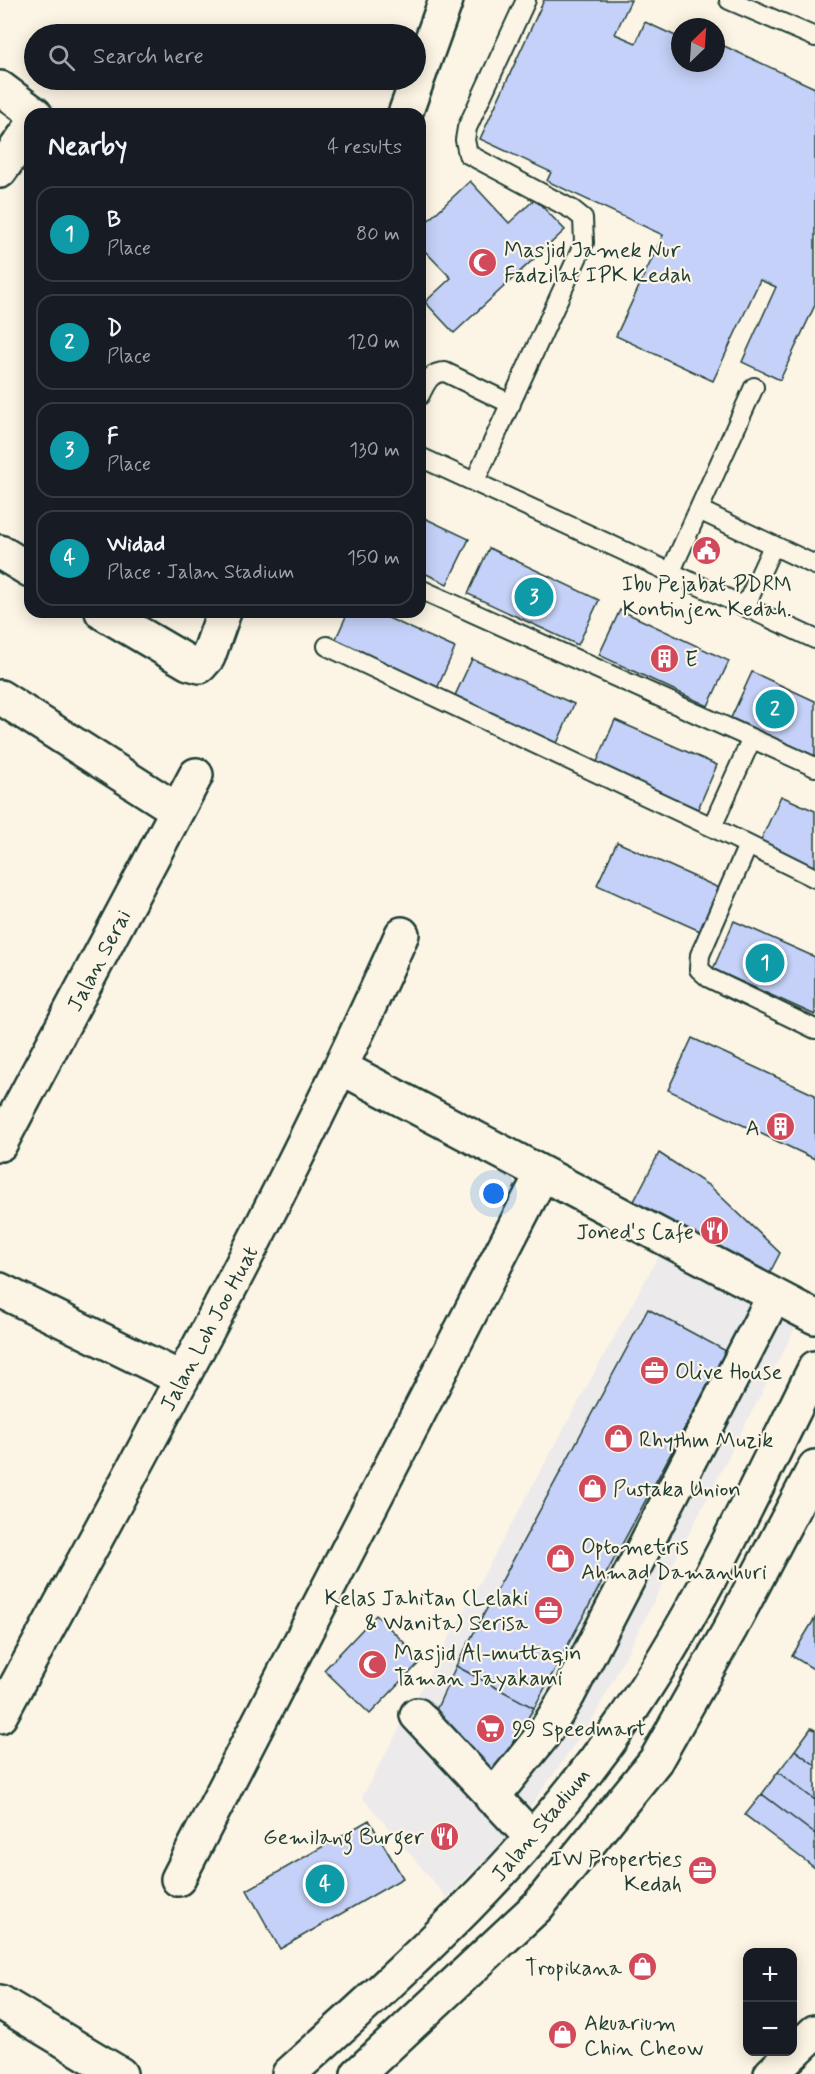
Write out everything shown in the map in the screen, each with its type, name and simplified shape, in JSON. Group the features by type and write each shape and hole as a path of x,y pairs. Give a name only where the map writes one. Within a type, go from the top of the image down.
{"street":[{"path":"426,56 446,0"},
{"path":"0,88 28,108"},
{"path":"407,108 414,90"},
{"path":"0,171 24,137"},
{"path":"0,552 24,566"},
{"path":"112,618 189,663 200,666 208,657 222,618"},
{"path":"0,697 177,810"},
{"name":"Jalan Serai","path":"2,1136 196,775"},
{"name":"Jalan Loh Joo Huat","path":"0,1716 182,1379 342,1068 402,934"},
{"path":"342,1068 815,1317"},
{"path":"178,1879 542,1174"},
{"path":"0,1290 182,1379"},
{"path":"492,1798 543,1735 568,1695 774,1296"},
{"name":"Jalan Stadium","path":"289,2074 478,1895 532,1838 622,1723 694,1608 815,1368"},
{"path":"358,2074 538,1906 656,1760 730,1629 815,1467"},
{"path":"417,1715 492,1798 532,1838"},
{"path":"0,2002 120,2074"},
{"path":"771,2074 815,2032"}],"lane":[{"path":"475,481 584,243 583,218 573,210 468,154 465,140 467,128 526,0"},
{"path":"729,0 815,37"},
{"path":"426,384 436,372 444,372 510,404"},
{"path":"671,571 754,387"},
{"path":"426,460 815,639"},
{"path":"699,510 815,565"},
{"path":"745,607 773,546"},
{"path":"426,592 815,767"},
{"path":"327,646 712,827 815,878"},
{"path":"712,827 752,738"},
{"path":"748,845 700,954 699,969 709,978 815,1029"}],"shaded area":[{"path":"671,1233 806,1307 594,1717 512,1832 447,1898 362,1797"}],"building":[{"path":"544,0 631,0 615,34 636,43 645,22 671,34 671,72 725,72 725,46 815,88 815,305 780,380 742,362 776,287 760,280 713,381 616,336 663,235 547,181 551,172 480,139"},
{"name":"Masjid Jamek Nur Fadzilat IPK Kedah","path":"470,181 509,223 535,199 565,230 454,333 426,303 451,278 426,252 426,222"},
{"path":"426,519 469,539 447,584 426,574"},
{"path":"489,548 599,600 578,645 468,594"},
{"name":"E","path":"620,610 729,661 708,706 599,655"},
{"path":"345,618 388,618 455,648 436,691 333,645"},
{"path":"472,659 574,704 555,748 452,702"},
{"path":"752,672 815,701 815,756 731,718"},
{"path":"615,720 717,765 698,809 596,764"},
{"path":"781,796 815,811 815,869 759,844"},
{"path":"617,842 719,888 700,931 597,885"},
{"path":"734,921 815,957 815,1015 713,969"},
{"name":"A","path":"692,1038 815,1095 815,1159 668,1090"},
{"name":"Joned's Cafe","path":"659,1153 711,1187 780,1253 767,1278 630,1209"},
{"path":"648,1309 726,1351 534,1708 456,1666"},
{"name":"Masjid Al-muttaqin Taman Jayakami","path":"376,1615 422,1660 370,1714 324,1670"},
{"path":"815,1618 815,1670 792,1656"},
{"path":"456,1666 534,1708 493,1774 432,1719"},
{"path":"811,1728 815,1730 815,1765 795,1750"},
{"path":"795,1750 815,1765 815,1800 778,1772"},
{"path":"778,1772 815,1800 815,1834 762,1794"},
{"path":"762,1794 815,1834 815,1868 745,1815"},
{"path":"369,1820 403,1878 280,1949 247,1890"}],"place":[{"name":"Masjid Jamek Nur Fadzilat IPK Kedah","path":"483,262"},
{"name":"Ibu Pejabat PDRM Kontinjen Kedah.","path":"707,551"},
{"name":"F","path":"534,597"},
{"name":"E","path":"664,658"},
{"name":"D","path":"775,709"},
{"name":"B","path":"765,963"},
{"name":"A","path":"781,1127"},
{"name":"Joned's Cafe","path":"715,1231"},
{"name":"Olive House","path":"654,1371"},
{"name":"Rhythm Muzik","path":"618,1439"},
{"name":"Pustaka Union","path":"592,1488"},
{"name":"Optometris Ahmad Damanhuri","path":"560,1559"},
{"name":"Kelas Jahitan (Lelaki & Wanita) Serisa","path":"549,1610"},
{"name":"Masjid Al-muttaqin Taman Jayakami","path":"373,1665"},
{"name":"99 Speedmart","path":"491,1728"},
{"name":"Gemilang Burger","path":"445,1836"},
{"name":"IW Properties Kedah","path":"703,1871"},
{"name":"Widad","path":"325,1884"},
{"name":"Tropikana","path":"643,1967"},
{"name":"Akuarium Chin Cheow","path":"563,2035"}]}
